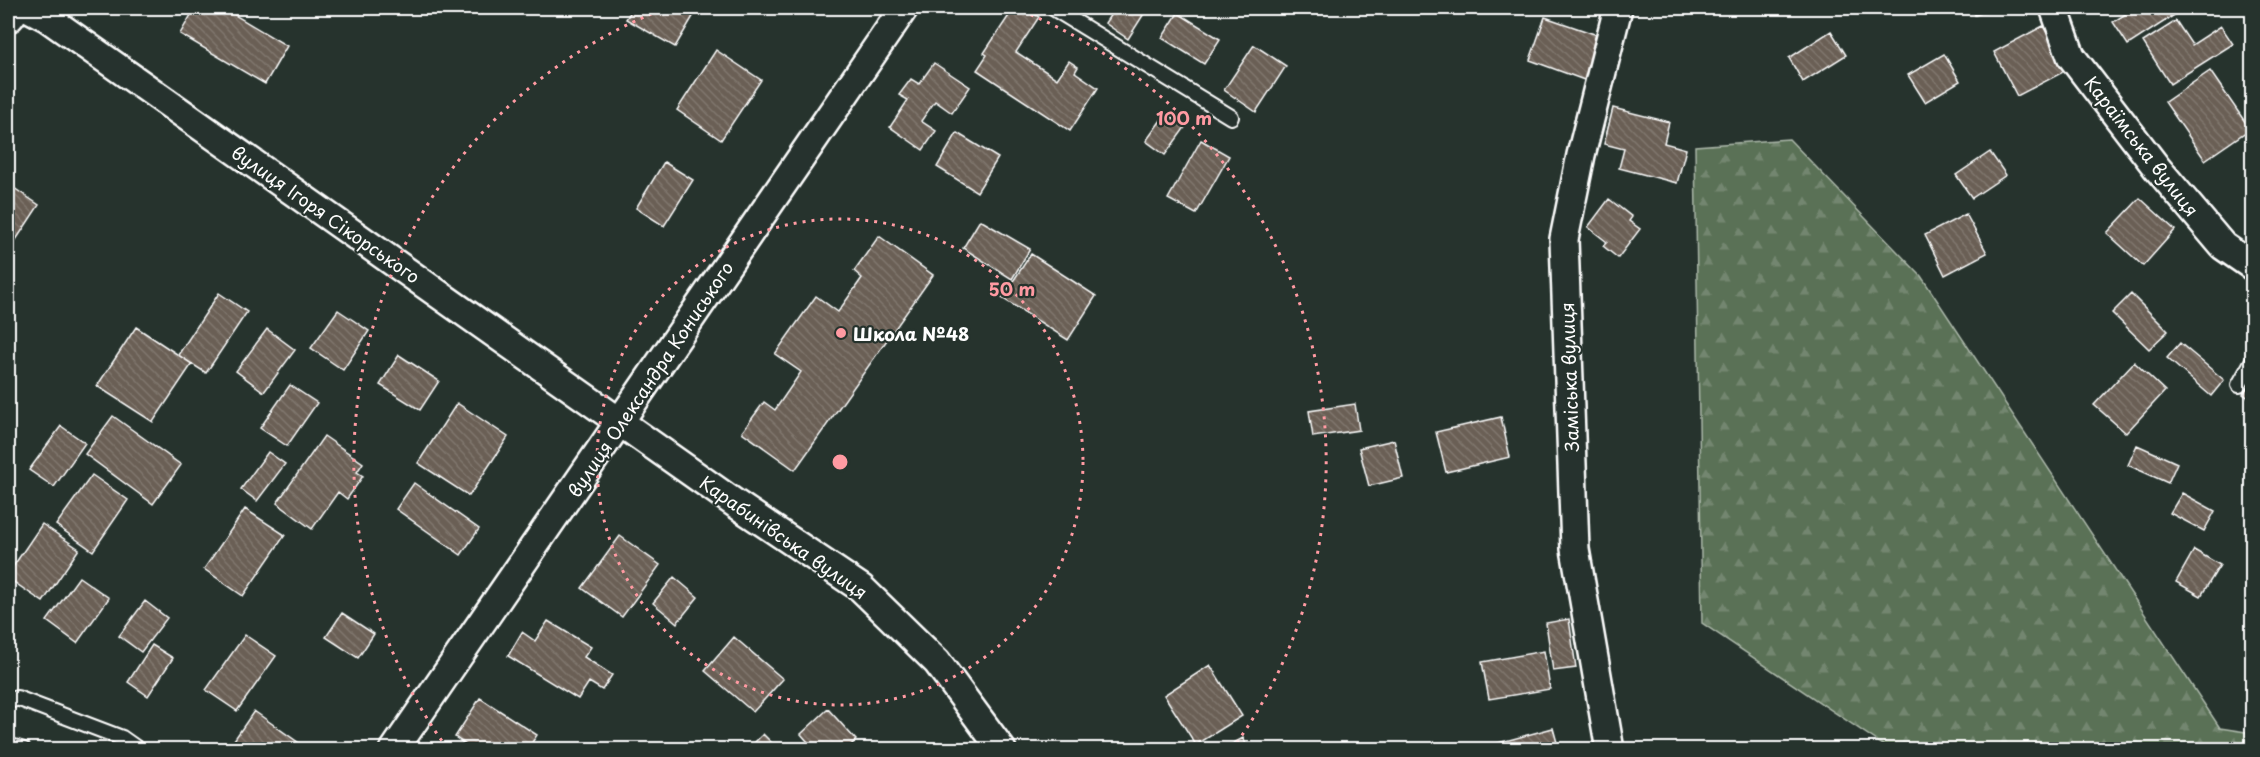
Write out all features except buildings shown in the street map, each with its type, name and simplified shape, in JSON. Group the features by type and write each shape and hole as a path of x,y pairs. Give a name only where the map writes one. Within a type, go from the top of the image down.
{"main road":[{"path":"8,15 13,8"}],"street":[{"name":"вулиця Ігоря Сікорського","path":"29,8 621,422"},
{"name":"вулиця Олександра Кониського","path":"394,750 904,8"},
{"name":"Заміська вулиця","path":"1610,750 1575,549 1564,239 1581,155 1618,8"},
{"name":"Караїмська вулиця","path":"2054,8 2071,56 2157,168 2223,246 2253,266"},
{"name":"Карабинівська вулиця","path":"621,422 736,504 861,588 936,662 1002,750"}],"lane":[{"path":"1053,8 1231,117"},
{"path":"2239,385 2253,362"},
{"path":"8,702 17,698 122,738 139,750"},
{"path":"8,745 24,750"}],"green space":[{"path":"1789,139 1921,276 2220,728 2252,733 2252,749 1889,749 1702,623 1695,146"}],"place":[{"name":"Школа №48","path":"841,333"}]}
